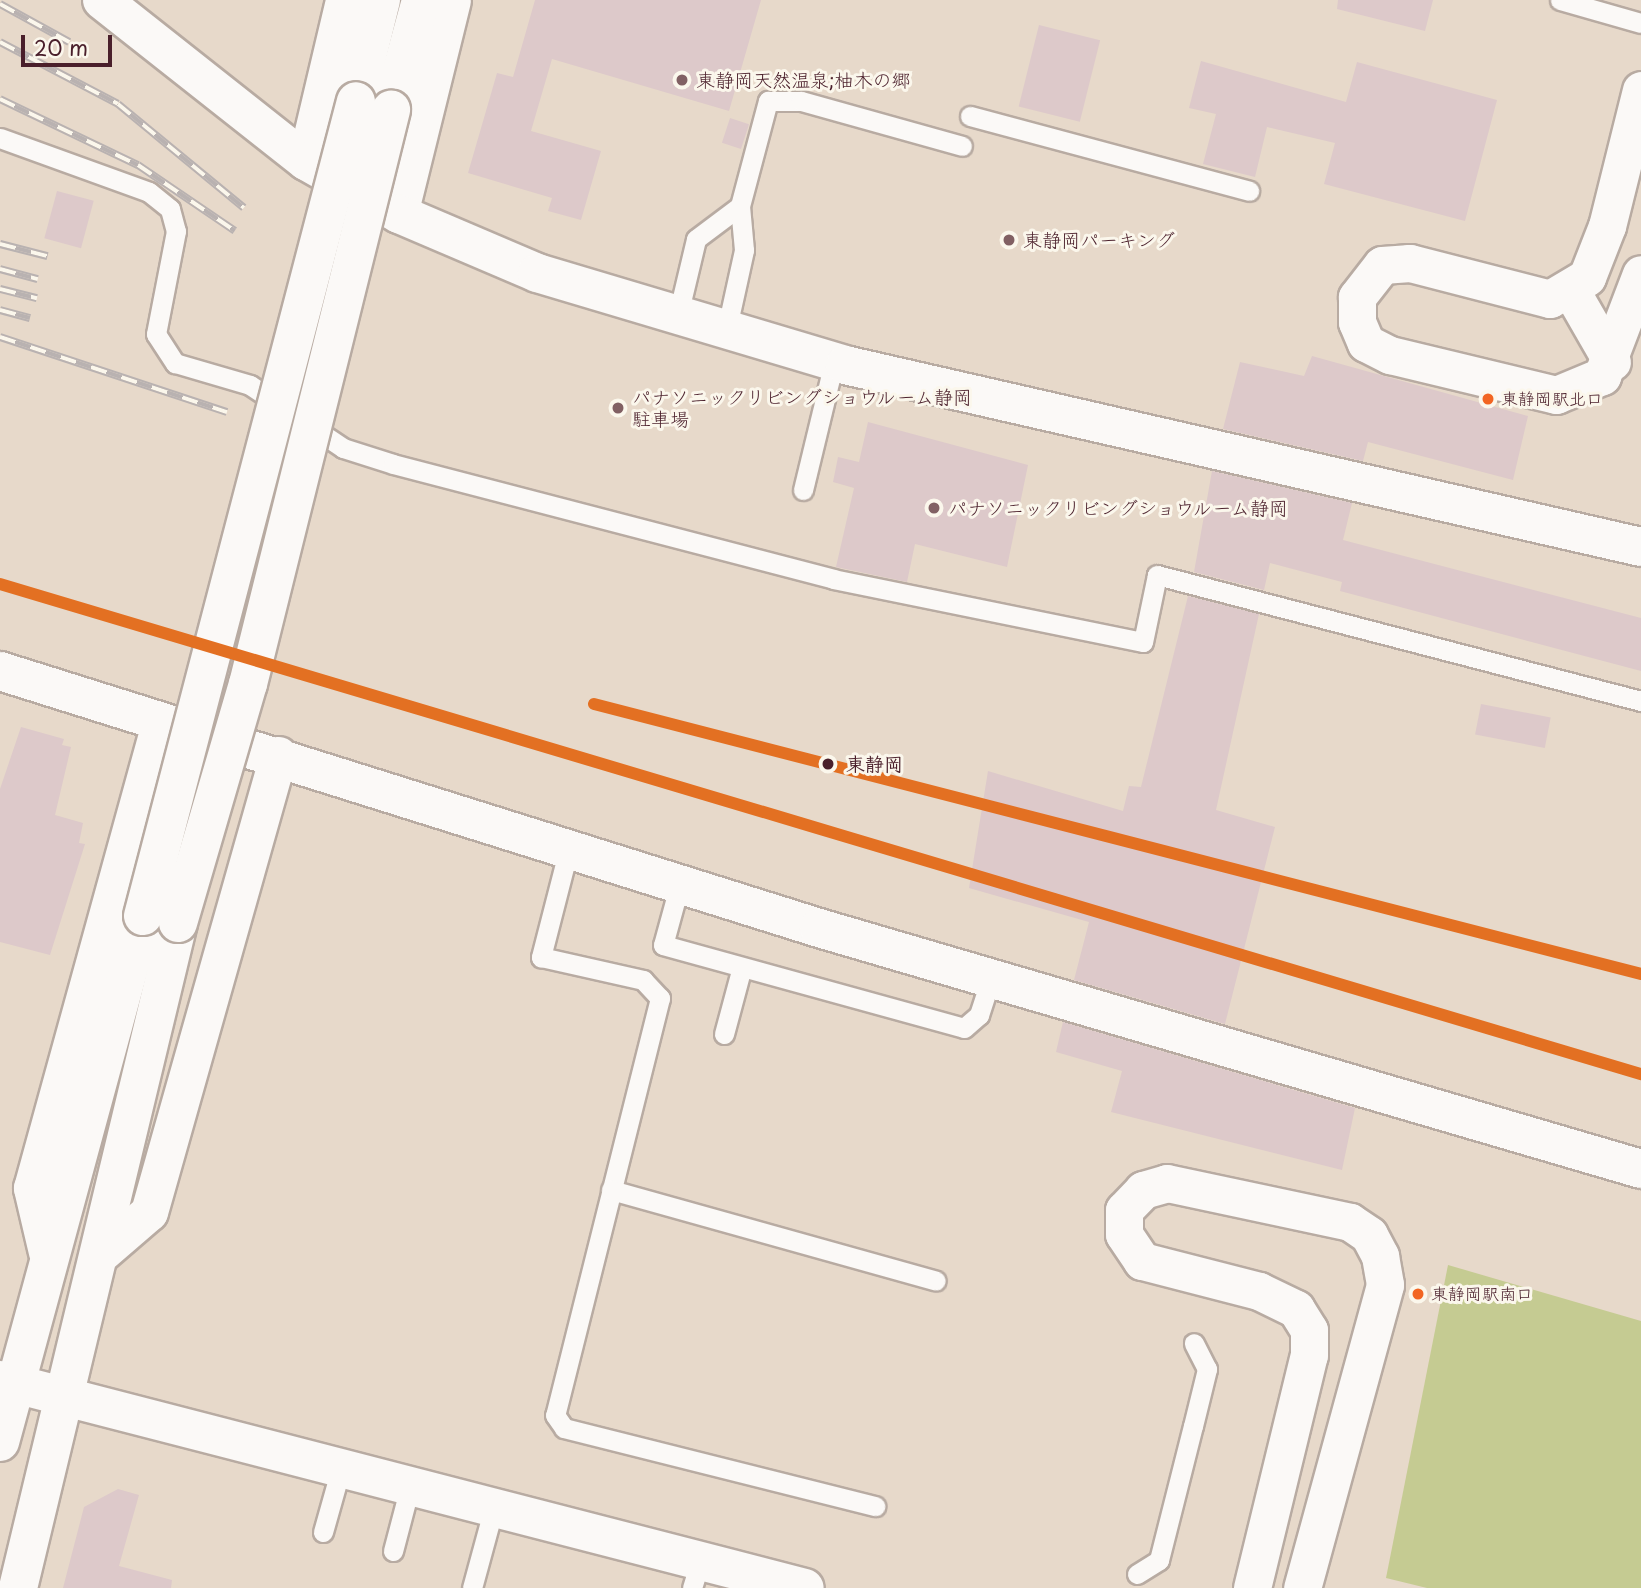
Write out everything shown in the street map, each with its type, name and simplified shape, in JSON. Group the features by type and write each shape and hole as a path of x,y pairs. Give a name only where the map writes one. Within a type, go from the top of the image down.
{"street":[{"path":"102,0 306,161 399,214 537,273 677,319 834,362 1641,547"},
{"path":"306,161 344,0"},
{"path":"373,105 381,0"},
{"path":"18,1588 97,1256 160,920 373,105 421,0"},
{"path":"399,214 452,0"},
{"path":"1641,90 1598,255 1587,276 1550,299 1410,263 1382,265 1357,297 1357,322 1366,343 1390,355 1556,395 1602,376 1612,362 1641,274"},
{"path":"1570,289 1612,362"},
{"path":"1,676 278,755 680,883 991,978 1641,1170"},
{"path":"47,1252 32,1188 161,721"},
{"path":"97,1256 149,1212 278,755"},
{"path":"0,1442 8,1382 47,1252 160,920"},
{"path":"1252,1588 1308,1355 1309,1330 1296,1309 1259,1291 1142,1261 1124,1234 1124,1210 1143,1190 1167,1183 1350,1222 1369,1235 1380,1256 1385,1285 1302,1588"},
{"path":"8,1382 494,1507 696,1574 805,1588"}],"lane":[{"path":"1560,0 1641,23"},
{"path":"726,332 744,250 740,206 758,126 768,101 779,97 962,146"},
{"path":"970,116 1249,191"},
{"path":"0,138 149,192 170,209 176,231 156,334 175,363 250,385 342,448 833,579 1143,642 1157,575 1641,701"},
{"path":"677,319 696,239 740,206"},
{"path":"803,490 834,362"},
{"path":"569,848 541,957 643,980 660,998 555,1415 564,1428 875,1506"},
{"path":"680,883 663,945 964,1028 979,1015 991,978"},
{"path":"724,1034 743,967"},
{"path":"611,1190 936,1281"},
{"path":"1137,1574 1159,1560 1193,1426 1207,1369 1194,1343"},
{"path":"323,1532 341,1468"},
{"path":"393,1551 410,1486"},
{"path":"472,1588 494,1507"}],"green space":[{"path":"1448,1265 1641,1321 1641,1588 1427,1588 1386,1578"}],"building":[{"name":"東静岡天然温泉;柚木の郷","path":"535,0 761,0 729,111 552,59 531,131 601,151 581,220 548,211 552,198 468,173 497,73 513,77"},
{"path":"1338,0 1433,0 1425,31 1337,9"},
{"path":"1039,25 1100,40 1080,122 1019,107"},
{"path":"1201,61 1346,102 1357,62 1497,100 1465,221 1324,184 1335,143 1267,127 1255,177 1203,164 1216,114 1189,108"},
{"path":"730,118 749,124 741,149 722,143"},
{"path":"57,191 94,201 81,248 44,238"},
{"path":"1312,356 1528,416 1513,480 1368,442 1363,461 1223,429 1240,362 1304,376"},
{"name":"パナソニックリビングショウルーム静岡","path":"868,422 1028,465 1007,567 915,544 907,582 836,567 854,488 833,482 838,457 859,462"},
{"path":"1212,471 1352,503 1343,540 1641,618 1641,671 1340,591 1342,582 1270,563 1264,590 1194,572"},
{"path":"1188,596 1259,614 1216,810 1275,827 1225,1024 1074,980 1089,922 969,888 988,771 1123,811 1129,786 1141,787"},
{"path":"1481,704 1551,718 1545,748 1475,734"},
{"path":"21,727 64,739 62,745 71,747 55,815 83,823 79,843 85,844 50,955 0,942 0,789"},
{"path":"1063,1022 1355,1108 1342,1170 1111,1112 1122,1071 1056,1052"},
{"path":"118,1489 139,1495 119,1566 172,1580 171,1588 63,1588 84,1507"}],"railway":[{"path":"0,4 69,42"},
{"path":"0,42 118,104 244,208"},
{"path":"0,99 138,165 235,231"},
{"path":"0,244 47,256"},
{"path":"0,269 38,279"},
{"path":"0,289 37,298"},
{"path":"0,310 30,318"},
{"path":"0,337 227,412"}],"transit line":[{"path":"0,584 1641,1074"},
{"path":"594,704 1641,974"}],"place":[{"name":"東静岡天然温泉;柚木の郷","path":"682,80"},
{"name":"東静岡パーキング","path":"1009,240"},
{"name":"東静岡駅北口","path":"1488,399"},
{"name":"パナソニックリビングショウルーム静岡 駐車場","path":"618,408"},
{"name":"パナソニックリビングショウルーム静岡","path":"934,508"},
{"name":"東静岡","path":"828,764"},
{"name":"東静岡駅南口","path":"1418,1294"}]}
